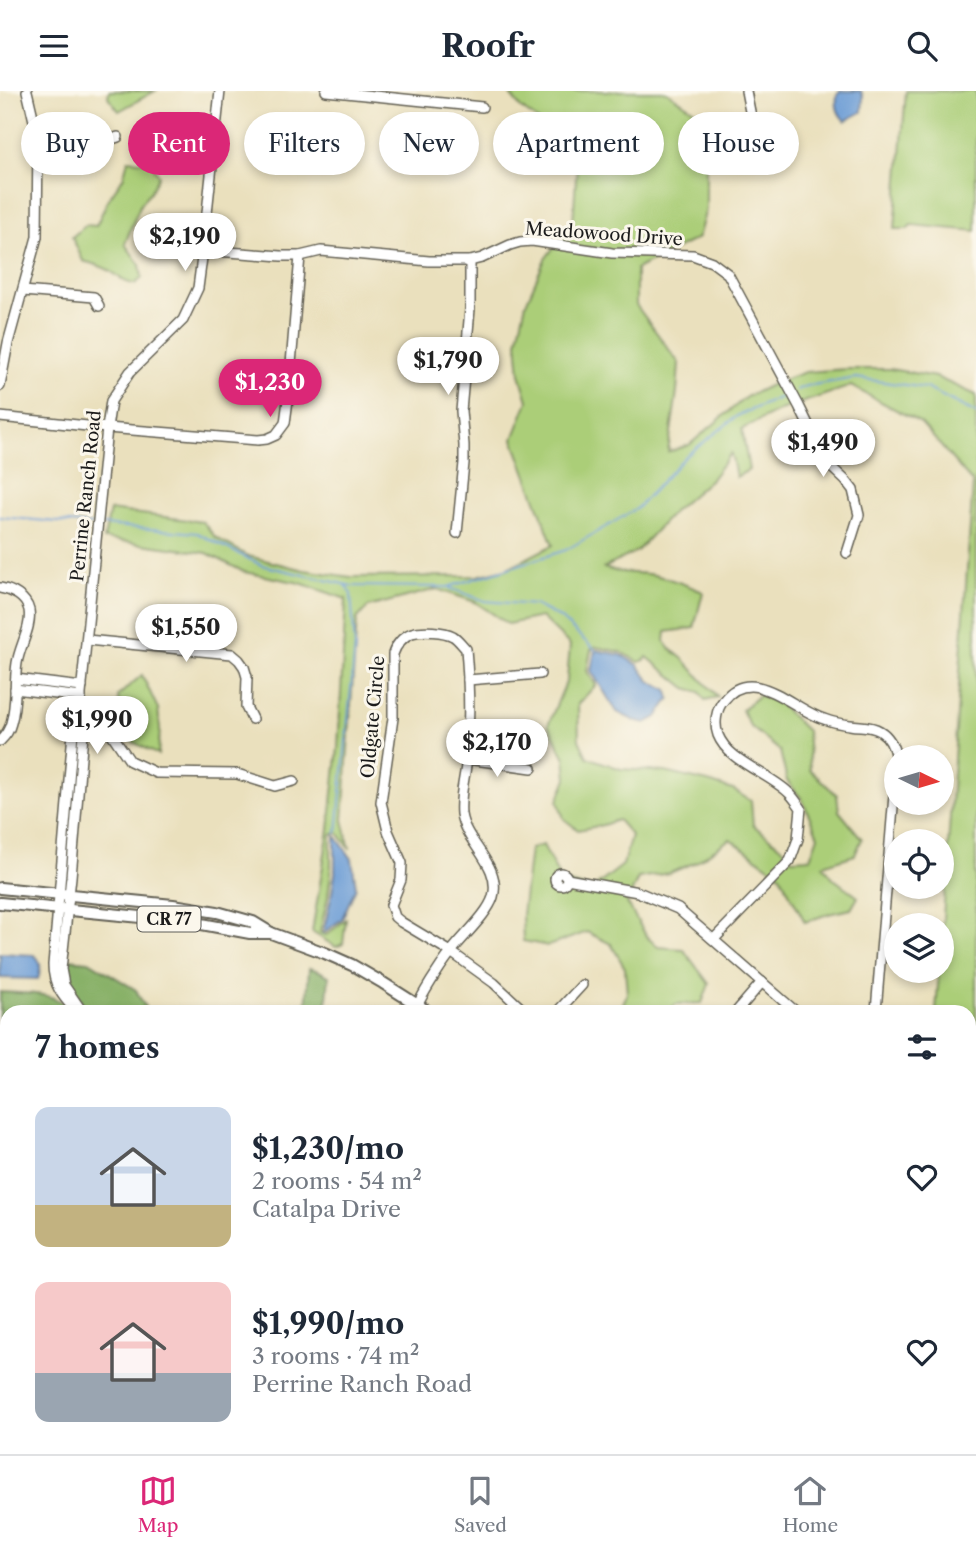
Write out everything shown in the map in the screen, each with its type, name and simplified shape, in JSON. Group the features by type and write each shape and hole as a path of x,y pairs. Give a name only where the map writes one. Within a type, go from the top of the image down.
{"main road":[{"name":"CR 77","path":"0,888 63,902 250,933 271,933"},
{"name":"CR 77","path":"0,903 63,902 127,908 147,902 191,907 234,917 253,922 271,933 352,965 383,982 411,1005"}],"street":[{"path":"27,91 32,112"},
{"name":"Perrine Ranch Road","path":"78,1005 61,974 63,902 74,733 78,725 82,692 111,401 130,372 183,320 198,288 219,91"},
{"path":"326,91 482,107"},
{"path":"746,91 750,112"},
{"path":"114,138 118,137"},
{"path":"0,386 8,343 37,237 38,175"},
{"name":"Meadowood Drive","path":"203,250 281,256 300,256 321,251 429,261 470,261 510,245 532,241 612,253 693,255 712,262 728,274 827,463 853,490 859,515 847,552"},
{"path":"0,417 258,440 276,435 285,423 300,256"},
{"path":"457,533 464,463 461,411 470,309 470,261"},
{"path":"23,291 94,297 99,306"},
{"path":"0,588 8,589 22,597 29,607 29,620 17,661 13,719 8,733 0,741"},
{"name":"Oldgate Circle","path":"420,1005 451,953 488,906 493,897 494,886 492,872 461,817 460,792 467,759 469,717 466,649 455,637 443,633 412,633 396,645 393,654 393,718 382,802 388,831 402,863 401,880 391,905 395,917 401,922 451,953"},
{"path":"87,640 232,654 244,667 247,677 246,707 252,719"},
{"path":"468,680 540,674"},
{"path":"15,684 82,692"},
{"path":"714,940 790,862 798,839 801,808 788,792 723,746 716,723 723,701 733,691 743,687 756,685 768,688 822,719 878,729 892,745"},
{"path":"78,725 109,730 130,761 156,773 237,775 275,786 294,781"},
{"path":"467,759 532,768"},
{"path":"876,1005 892,815"},
{"path":"567,879 638,892 678,909 788,1005"},
{"name":"Perrine Ranch Road","path":"63,902 53,965 58,988 71,1005"},
{"path":"451,953 494,983 518,1005"},
{"path":"742,1005 762,982"},
{"path":"564,1005 582,985"}],"green space":[{"path":"109,91 155,91 119,111 108,97"},
{"path":"507,91 662,91 697,112 678,112 678,175 706,175 706,209 698,238 636,269 636,305 679,363 668,452 689,445 746,397 805,372 890,369 936,377 976,395 976,1005 936,1005 938,983 954,983 954,913 943,913 944,899 954,899 954,829 949,829 950,815 954,815 954,759 973,483 921,423 851,386 780,410 742,429 749,470 736,477 731,453 711,479 673,512 637,551 604,568 662,577 703,592 694,628 666,632 665,641 718,697 705,700 700,692 686,688 647,657 639,662 621,652 596,647 591,650 587,671 596,685 578,704 579,740 587,757 621,769 665,772 733,790 751,801 753,825 786,851 791,859 810,858 818,836 802,799 787,781 780,751 750,726 742,710 759,695 777,702 807,731 810,770 837,795 839,811 862,839 855,855 823,865 834,879 858,897 851,909 805,922 780,875 730,839 696,862 670,873 638,878 627,903 647,937 658,947 683,949 709,984 702,1003 622,1005 627,994 625,968 611,944 587,932 548,946 523,941 522,915 530,849 543,845 561,881 592,889 623,865 631,835 618,820 578,830 564,819 558,801 567,778 565,758 548,725 567,680 570,645 541,617 508,624 475,602 437,589 368,607 357,619 343,820 350,849 338,833 331,835 331,874 320,932 326,935 346,919 343,944 336,947 312,932 329,829 338,748 346,599 300,583 244,572 207,553 104,539 110,510 203,522 215,537 248,556 304,570 351,577 477,576 506,569 553,545 513,439 528,401 520,374 517,342 526,303 545,259 573,222 576,175 664,175 664,112 526,112"},
{"path":"906,91 976,91 976,231 911,225 907,229 895,229"},
{"path":"128,160 128,175 159,175 141,203 125,244 140,265 142,278 135,284 83,261 72,237 86,225 96,226 108,200 123,178"},
{"path":"142,675 158,709 158,755 122,736 118,696"},
{"path":"67,959 89,961 136,990 144,1005 84,1005 66,975"},
{"path":"309,968 329,976 327,1005 306,1005"},
{"path":"0,992 48,996 66,1005 0,1005"}],"water":[{"path":"841,91 861,91 863,97 862,112 845,121 837,105 837,94"},
{"path":"595,650 621,655 638,665 649,680 667,689 670,698 657,717 646,723 617,712 591,671"},
{"path":"335,835 352,859 356,887 342,919 323,933 335,874"},
{"path":"0,953 34,955 40,966 38,979 0,978"}],"waterway":[{"path":"796,390 856,378 926,388 976,413"},
{"path":"103,525 197,533 261,565 352,586 448,587 566,550 636,509 685,457 737,416 788,394"},
{"path":"0,517 93,525"},
{"path":"337,833 355,647 351,594 346,585"},
{"path":"450,588 485,601 535,605 560,618 595,650"}]}
